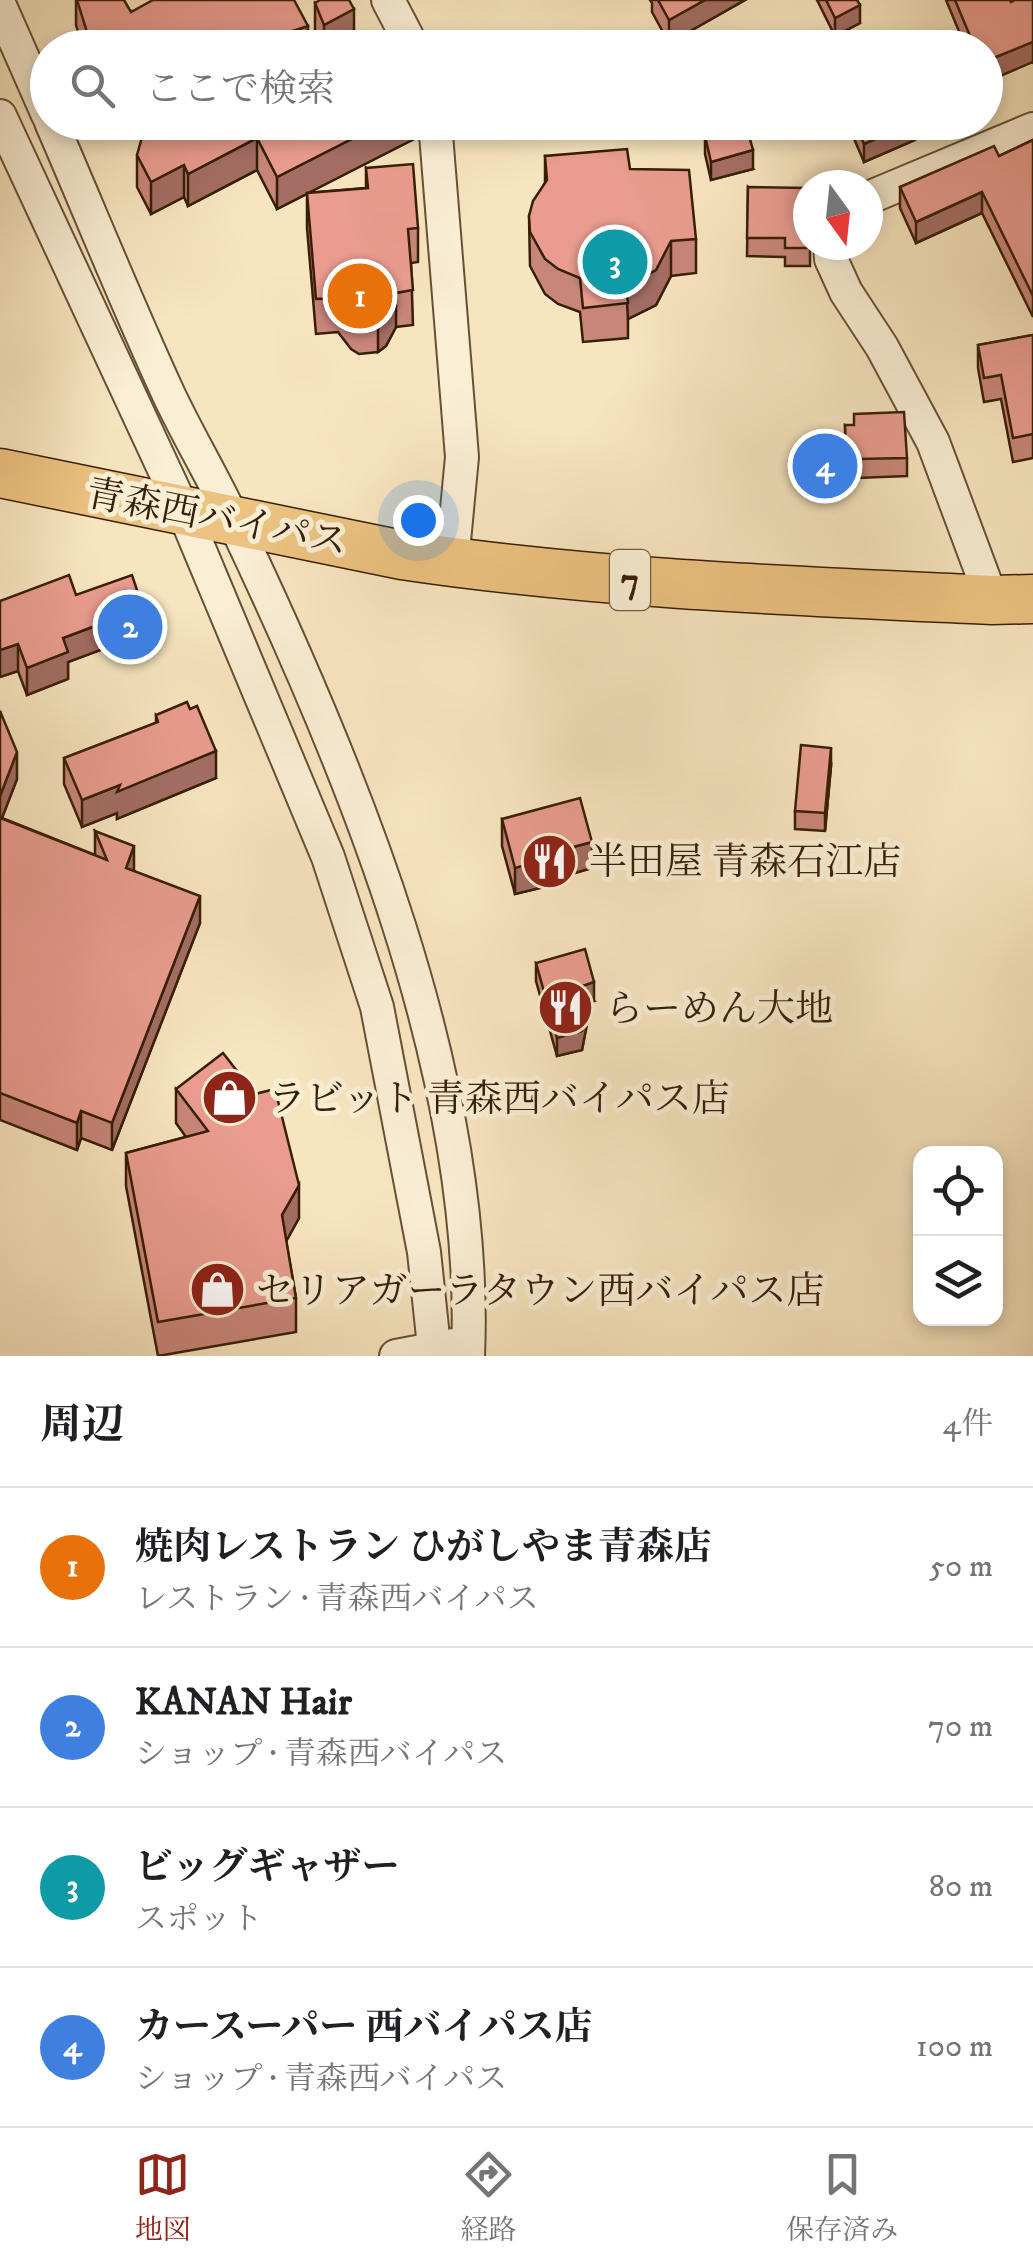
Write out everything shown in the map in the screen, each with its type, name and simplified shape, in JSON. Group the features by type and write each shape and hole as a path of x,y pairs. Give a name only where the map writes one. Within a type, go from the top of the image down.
{"highway":[{"name":"青森西バイパス","path":"0,473 452,562 701,586 1013,600"}],"street":[{"path":"388,0 404,30"},
{"path":"0,6 30,74"},
{"path":"0,116 183,510 328,857 377,1007 421,1235 435,1352"},
{"path":"883,192 1033,130"},
{"path":"59,140 169,394 295,657 368,838 415,980 458,1172 468,1349 396,1356"},
{"path":"436,140 462,457 452,562"},
{"path":"831,260 933,442 1013,600"}],"building":[{"path":"77,0 124,0 131,12 153,0 294,0 308,26 296,30 86,30"},
{"path":"349,0 354,9 324,25 315,3"},
{"path":"658,0 705,0 669,20"},
{"path":"826,0 857,0 860,5 835,18"},
{"path":"955,0 1033,0 1033,42 1003,54 1003,30 968,30"},
{"path":"141,140 253,140 188,174 184,165 151,182 137,155"},
{"path":"258,140 350,140 277,177"},
{"path":"706,140 750,140 753,150 711,162"},
{"path":"1033,140 1033,296 982,192 916,222 900,187 994,146 999,156"},
{"path":"627,149 630,169 689,170 696,239 671,241 656,270 626,286 628,303 583,308 580,278 545,259 530,232 533,201 547,180 545,156"},
{"path":"413,164 418,228 408,229 413,290 396,293 378,317 359,319 338,298 316,299 307,193 368,188 366,168"},
{"path":"748,187 793,188 793,248 785,248 785,238 747,238"},
{"path":"1033,335 1033,434 1013,438 1001,375 984,378 978,345"},
{"path":"904,412 907,458 857,459 857,452 846,452 845,425 854,425 854,414"},
{"path":"69,575 76,595 132,575 143,608 63,638 68,652 27,668 18,644 0,650 0,601"},
{"path":"187,702 190,709 197,706 216,751 117,792 120,785 82,800 64,758 158,722 156,715"},
{"path":"0,711 17,752 0,796"},
{"path":"801,745 831,748 825,813 795,811"},
{"path":"580,798 592,842 543,855 544,860 515,868 502,819"},
{"path":"0,818 107,860 95,831 134,846 126,868 200,896 112,1123 81,1111 77,1123 0,1093"},
{"path":"585,949 594,982 582,986 587,1006 582,1031 557,1038 536,963"},
{"name":"セリアガーラタウン西バイパス店","path":"223,1053 255,1094 275,1089 299,1185 282,1215 296,1298 158,1322 126,1153 208,1131 176,1089"}],"place":[{"name":"ビッグギャザー","path":"615,262"},
{"name":"焼肉レストラン ひがしやま青森店","path":"360,296"},
{"name":"カースーパー 西バイパス店","path":"825,466"},
{"name":"KANAN Hair","path":"130,627"},
{"name":"半田屋 青森石江店","path":"550,861"},
{"name":"らーめん大地","path":"566,1008"},
{"name":"ラビット 青森西バイパス店","path":"229,1098"},
{"name":"セリアガーラタウン西バイパス店","path":"217,1290"}]}
